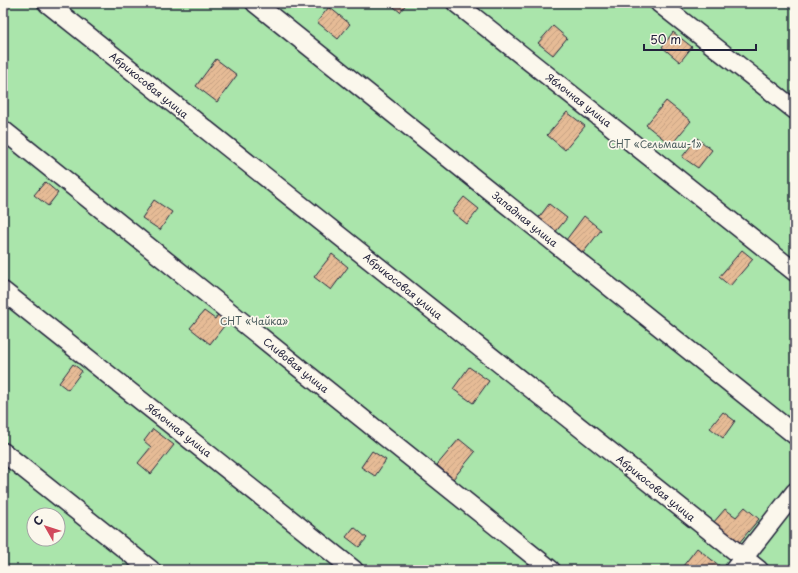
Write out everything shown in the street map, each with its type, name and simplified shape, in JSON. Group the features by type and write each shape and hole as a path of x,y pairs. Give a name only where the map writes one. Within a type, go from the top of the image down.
{"street":[{"name":"Абрикосовая улица","path":"47,3 738,564 759,570"},
{"name":"Западная улица","path":"255,3 795,435"},
{"name":"Яблочная улица","path":"456,3 795,272"},
{"path":"659,3 795,110"},
{"name":"Сливовая улица","path":"3,130 551,570"},
{"name":"Яблочная улица","path":"3,291 354,570"},
{"path":"3,452 151,570"},
{"path":"738,564 795,492"}],"green space":[{"name":"СНТ «Чайка»","path":"3,3 795,3 795,570 3,570"}],"building":[{"path":"389,3 407,3 400,12"},
{"path":"329,7 350,24 338,39 317,22"},
{"path":"553,26 567,38 553,55 538,43"},
{"path":"673,32 692,47 680,62 662,47"},
{"path":"216,59 237,75 217,102 196,86"},
{"path":"666,101 691,121 671,145 646,125"},
{"path":"567,112 585,126 565,150 547,135"},
{"path":"697,138 712,150 698,168 682,157"},
{"path":"45,182 58,193 48,206 34,195"},
{"path":"464,197 479,209 467,224 452,212"},
{"path":"154,200 172,212 160,230 142,218"},
{"path":"549,204 567,218 554,234 537,220"},
{"path":"584,216 601,230 583,253 566,240"},
{"path":"742,250 753,259 730,286 719,277"},
{"path":"332,254 348,267 331,290 314,277"},
{"path":"204,311 215,319 219,313 228,321 210,344 190,328"},
{"path":"73,364 82,371 68,390 59,383"},
{"path":"469,367 489,381 473,403 453,389"},
{"path":"723,412 735,421 723,438 710,428"},
{"path":"153,429 174,445 151,474 138,463 151,447 144,441"},
{"path":"459,439 475,452 453,479 437,465"},
{"path":"372,451 386,460 375,476 361,467"},
{"path":"745,507 759,519 738,544 713,523 725,509 736,517"},
{"path":"354,527 367,538 359,547 346,537"},
{"path":"697,548 721,567 718,570 687,570 683,566"}],"park label":[{"name":"СНТ «Сельмаш-1»","path":"655,144"}]}
